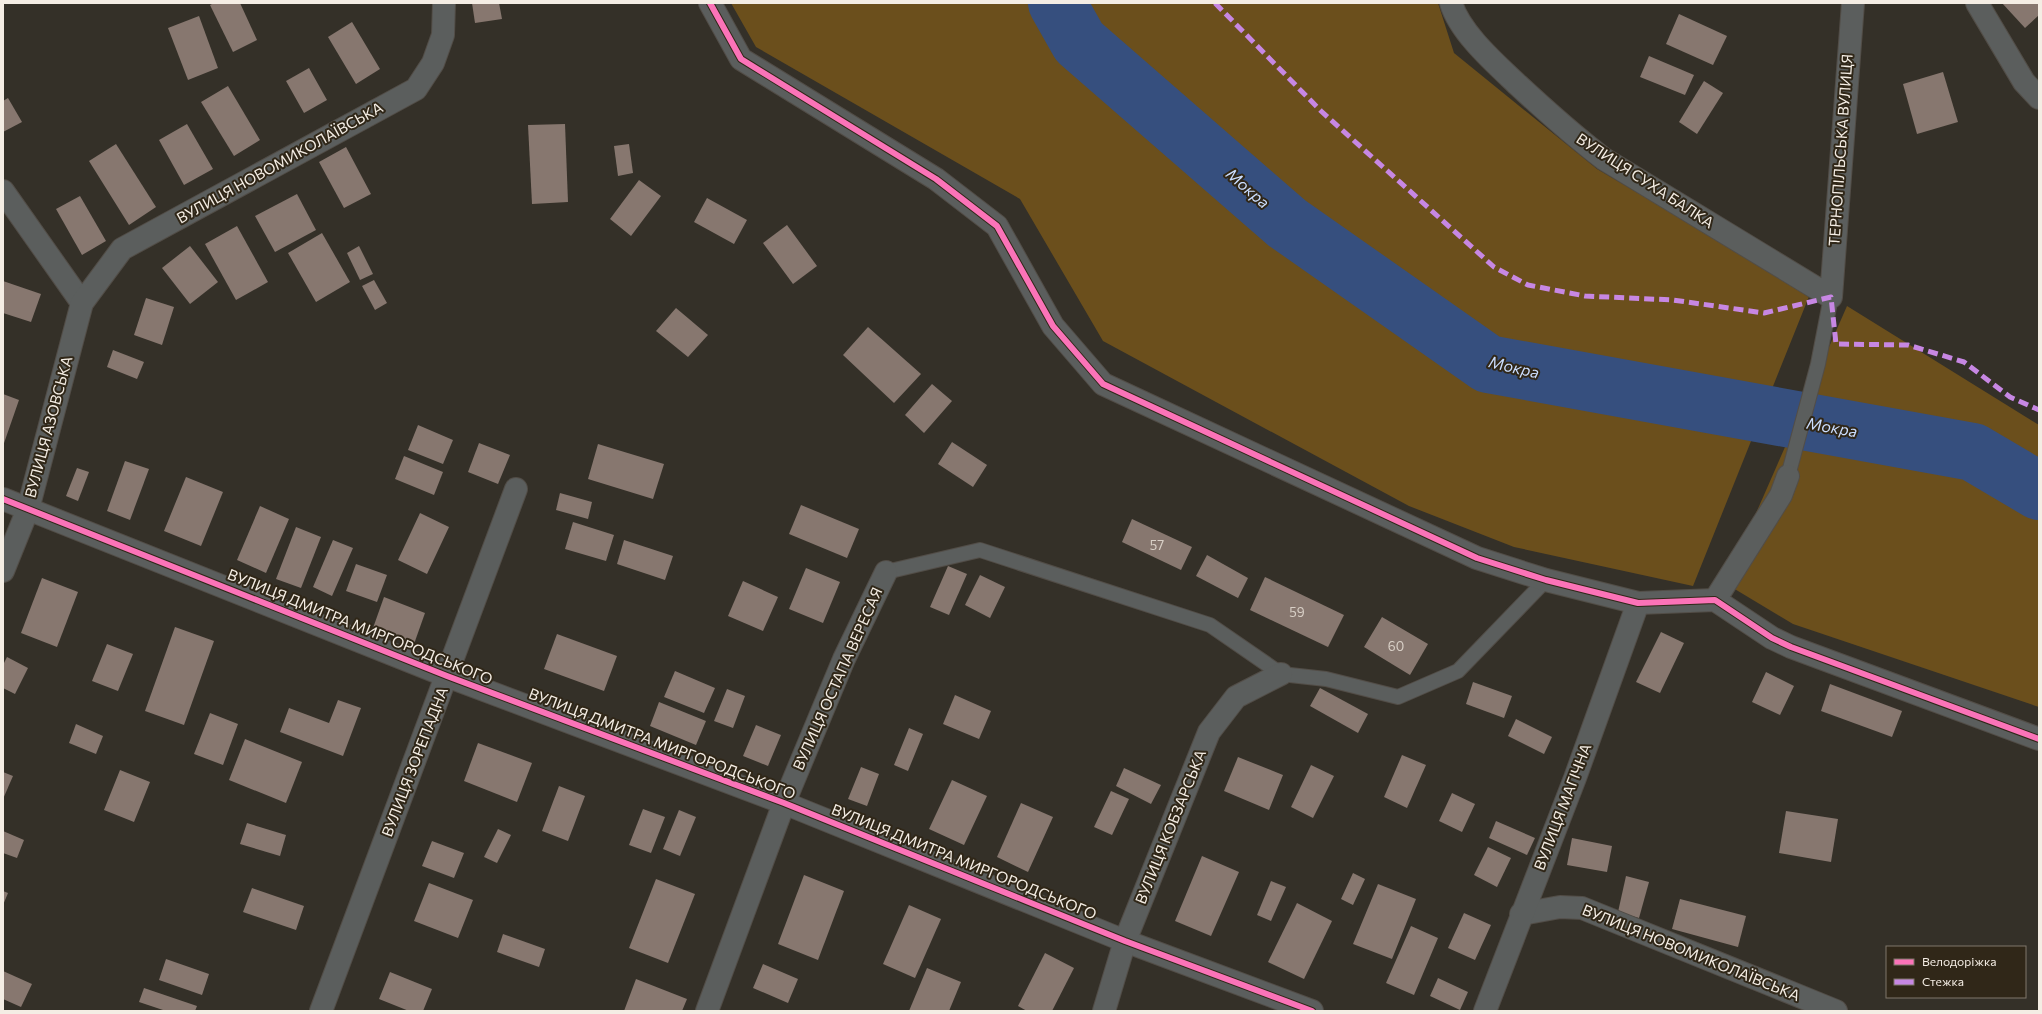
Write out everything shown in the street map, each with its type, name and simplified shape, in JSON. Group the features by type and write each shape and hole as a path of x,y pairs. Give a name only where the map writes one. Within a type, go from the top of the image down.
{"street":[{"name":"ВУЛИЦЯ НОВОМИКОЛАЇВСЬКА","path":"82,303 122,249 416,89 433,63 443,35 444,3"},
{"path":"710,3 741,59 936,179 997,226 1053,326 1103,384 1477,558 1546,580 1638,603 1715,600 1772,638 1791,648 2039,739"},
{"name":"ВУЛИЦЯ СУХА БАЛКА","path":"1451,3 1454,12 1482,50 1570,133 1604,159 1831,297"},
{"name":"ТЕРНОПІЛЬСЬКА ВУЛИЦЯ","path":"1831,297 1853,3"},
{"path":"1977,3 2024,82 2039,98"},
{"path":"3,191 82,303"},
{"name":"ВУЛИЦЯ АЗОВСЬКА","path":"3,571 28,509 82,303"},
{"path":"1715,600 1781,495 1788,476"},
{"name":"ВУЛИЦЯ ЗОРЕПАДНА","path":"321,1011 448,676 516,489"},
{"name":"ВУЛИЦЯ ДМИТРА МИРГОРОДСЬКОГО","path":"3,499 448,676 784,804 1125,941 1312,1011"},
{"name":"ВУЛИЦЯ ОСТАПА ВЕРЕСАЯ","path":"707,1011 784,804 844,659 886,572"},
{"name":"ВУЛИЦЯ МАГІЧНА","path":"1485,1011 1521,914 1575,778 1638,603"},
{"name":"ВУЛИЦЯ КОБЗАРСЬКА","path":"1104,1011 1125,941 1209,732 1236,697 1281,674"},
{"name":"ВУЛИЦЯ НОВОМИКОЛАЇВСЬКА","path":"1521,914 1560,907 1582,908 1836,1011"}],"lane":[{"path":"1788,476 1818,364 1831,297"},
{"path":"886,572 980,550 1210,625 1281,674 1326,679 1398,697 1458,671 1546,580"}],"shaded area":[{"path":"731,3 1438,3 1454,53 1597,169 1810,294 1693,586 1514,547 1409,506 1103,341 1020,199 756,47"},
{"path":"1847,306 2039,425 2039,707 1793,624 1733,588 1735,561"}],"building":[{"path":"214,3 240,3 257,40 233,52 210,5"},
{"path":"472,3 499,3 502,19 475,23"},
{"path":"2002,3 2039,3 2039,15 2025,28"},
{"path":"1679,14 1727,36 1713,65 1666,44"},
{"path":"199,16 218,68 188,80 168,28"},
{"path":"352,22 380,69 356,84 328,37"},
{"path":"1649,56 1694,75 1685,95 1640,77"},
{"path":"309,68 327,100 304,113 286,81"},
{"path":"1943,72 1958,122 1917,134 1903,84"},
{"path":"1704,81 1723,93 1697,134 1679,122"},
{"path":"228,86 260,140 234,156 201,102"},
{"path":"8,98 22,122 3,132 3,101"},
{"path":"187,124 213,169 184,185 159,140"},
{"path":"565,124 568,202 532,204 528,125"},
{"path":"116,144 156,207 129,225 89,161"},
{"path":"629,144 633,173 618,176 614,146"},
{"path":"346,147 371,194 344,208 319,162"},
{"path":"639,180 661,196 631,236 610,219"},
{"path":"297,194 316,230 275,252 255,216"},
{"path":"80,196 106,241 82,255 56,209"},
{"path":"707,198 747,220 734,244 694,222"},
{"path":"787,225 817,266 793,284 763,243"},
{"path":"237,226 268,282 236,300 205,244"},
{"path":"322,233 350,282 316,302 288,253"},
{"path":"190,246 218,282 190,304 162,268"},
{"path":"359,246 373,274 360,280 347,253"},
{"path":"374,280 387,303 375,310 362,286"},
{"path":"3,281 41,294 31,322 3,313"},
{"path":"146,298 174,307 162,345 134,335"},
{"path":"676,308 708,335 688,357 656,331"},
{"path":"868,327 921,374 894,403 843,355"},
{"path":"113,350 144,362 137,379 107,367"},
{"path":"932,384 952,401 924,433 905,415"},
{"path":"3,394 19,400 3,446"},
{"path":"418,425 453,440 443,464 408,450"},
{"path":"952,442 987,465 973,487 938,464"},
{"path":"479,443 510,455 498,484 468,472"},
{"path":"598,444 664,464 653,499 588,479"},
{"path":"404,456 443,472 434,495 395,479"},
{"path":"125,461 149,469 130,520 107,511"},
{"path":"77,468 89,472 78,501 66,496"},
{"path":"186,477 223,492 201,546 164,531"},
{"path":"560,493 592,502 588,519 556,510"},
{"path":"801,505 859,529 847,558 789,534"},
{"path":"260,506 289,519 266,573 237,560"},
{"path":"420,513 449,527 427,574 398,560"},
{"path":"1132,519 1192,547 1181,570 1122,542"},
{"path":"573,522 614,535 606,561 565,549"},
{"path":"296,527 321,537 301,588 276,579"},
{"path":"333,540 353,548 332,596 313,587"},
{"path":"624,540 673,556 665,580 617,564"},
{"path":"1207,555 1248,578 1238,598 1196,576"},
{"path":"356,564 387,575 377,602 346,591"},
{"path":"948,566 967,574 949,615 930,607"},
{"path":"806,568 840,582 823,623 789,609"},
{"path":"980,575 1005,587 990,618 965,605"},
{"path":"1265,577 1344,615 1328,647 1250,610"},
{"path":"42,578 78,592 57,647 21,633"},
{"path":"743,581 778,597 763,631 728,616"},
{"path":"384,597 425,613 414,644 373,628"},
{"path":"1382,617 1428,644 1410,675 1364,647"},
{"path":"175,627 214,641 184,725 145,711"},
{"path":"1661,632 1684,643 1660,693 1636,682"},
{"path":"557,634 617,656 604,691 544,669"},
{"path":"107,644 133,654 118,691 92,681"},
{"path":"7,657 28,668 15,694 3,688 3,665"},
{"path":"675,671 715,688 704,713 664,697"},
{"path":"1766,672 1794,686 1780,715 1752,702"},
{"path":"1473,682 1512,696 1504,718 1466,704"},
{"path":"1830,684 1902,711 1892,737 1821,711"},
{"path":"1320,688 1368,714 1358,733 1310,706"},
{"path":"727,689 745,696 733,728 714,721"},
{"path":"955,695 991,711 979,739 943,724"},
{"path":"338,700 361,708 343,756 280,732 289,708 329,723"},
{"path":"659,702 706,721 696,745 650,726"},
{"path":"210,713 238,724 223,765 194,754"},
{"path":"1516,719 1552,737 1544,754 1508,736"},
{"path":"76,724 103,736 96,754 69,743"},
{"path":"756,725 781,735 768,766 743,756"},
{"path":"909,728 923,734 908,771 894,765"},
{"path":"245,739 302,762 286,803 229,780"},
{"path":"478,743 532,763 517,802 464,781"},
{"path":"1402,755 1426,765 1407,808 1384,797"},
{"path":"1238,757 1283,775 1269,810 1224,791"},
{"path":"1311,765 1334,776 1313,818 1291,807"},
{"path":"861,767 879,774 867,806 848,799"},
{"path":"1124,768 1161,785 1151,804 1116,786"},
{"path":"120,770 150,782 134,822 104,810"},
{"path":"3,772 13,776 3,799"},
{"path":"952,780 987,796 964,845 929,829"},
{"path":"559,786 585,796 568,841 542,831"},
{"path":"1111,791 1129,799 1112,835 1094,827"},
{"path":"1452,793 1475,804 1462,832 1439,821"},
{"path":"1021,803 1053,817 1028,872 997,857"},
{"path":"643,809 665,817 651,853 629,845"},
{"path":"679,810 696,817 680,856 663,849"},
{"path":"1786,811 1838,819 1831,862 1779,853"},
{"path":"1496,821 1535,838 1527,855 1489,838"},
{"path":"247,823 286,835 280,856 240,844"},
{"path":"498,829 511,835 497,863 484,857"},
{"path":"3,831 24,840 17,858 3,853"},
{"path":"1572,838 1612,846 1607,872 1567,865"},
{"path":"432,841 464,853 454,878 422,866"},
{"path":"1488,847 1511,858 1497,887 1474,875"},
{"path":"1202,856 1239,872 1211,936 1175,921"},
{"path":"1353,873 1365,879 1353,905 1341,899"},
{"path":"804,875 844,891 818,960 778,944"},
{"path":"1626,876 1649,882 1639,918 1618,912"},
{"path":"656,879 695,894 668,963 629,948"},
{"path":"1271,881 1286,887 1271,921 1257,915"},
{"path":"429,883 473,900 458,938 414,921"},
{"path":"1378,884 1416,899 1392,959 1353,944"},
{"path":"252,888 304,906 296,930 243,912"},
{"path":"3,891 8,893 3,905"},
{"path":"1680,899 1746,916 1738,947 1672,929"},
{"path":"1297,903 1332,921 1304,979 1268,962"},
{"path":"909,905 941,919 915,978 883,964"},
{"path":"1464,913 1491,925 1475,960 1448,948"},
{"path":"1411,926 1438,938 1414,995 1386,983"},
{"path":"503,934 545,949 539,967 497,952"},
{"path":"1045,953 1074,968 1052,1011 1027,1011 1018,1006"},
{"path":"166,959 209,974 202,995 159,980"},
{"path":"763,964 798,979 788,1003 753,988"},
{"path":"927,968 961,982 949,1011 909,1011"},
{"path":"3,971 32,984 21,1007 3,999"},
{"path":"390,972 432,989 423,1011 409,1011 379,999"},
{"path":"1438,978 1468,992 1460,1010 1430,996"},
{"path":"636,979 687,999 682,1011 624,1011"},
{"path":"144,988 197,1006 195,1011 166,1011 139,1002"}],"waterway":[{"name":"Мокра","path":"1057,3 1079,42 1287,223 1488,364 1973,452 2039,491"}],"marked path":[{"path":"1215,3 1321,111 1494,267 1528,285 1585,296 1673,300 1764,313 1831,297 1836,344 1908,345 1964,362 2010,397 2039,410"}],"cycle path":[{"path":"710,3 741,59 936,179 997,226 1053,326 1103,384 1477,558 1546,580 1638,603 1715,600 1772,638 1791,647 2039,739"},
{"path":"3,499 447,676 784,803 1125,941 1312,1011"}]}
